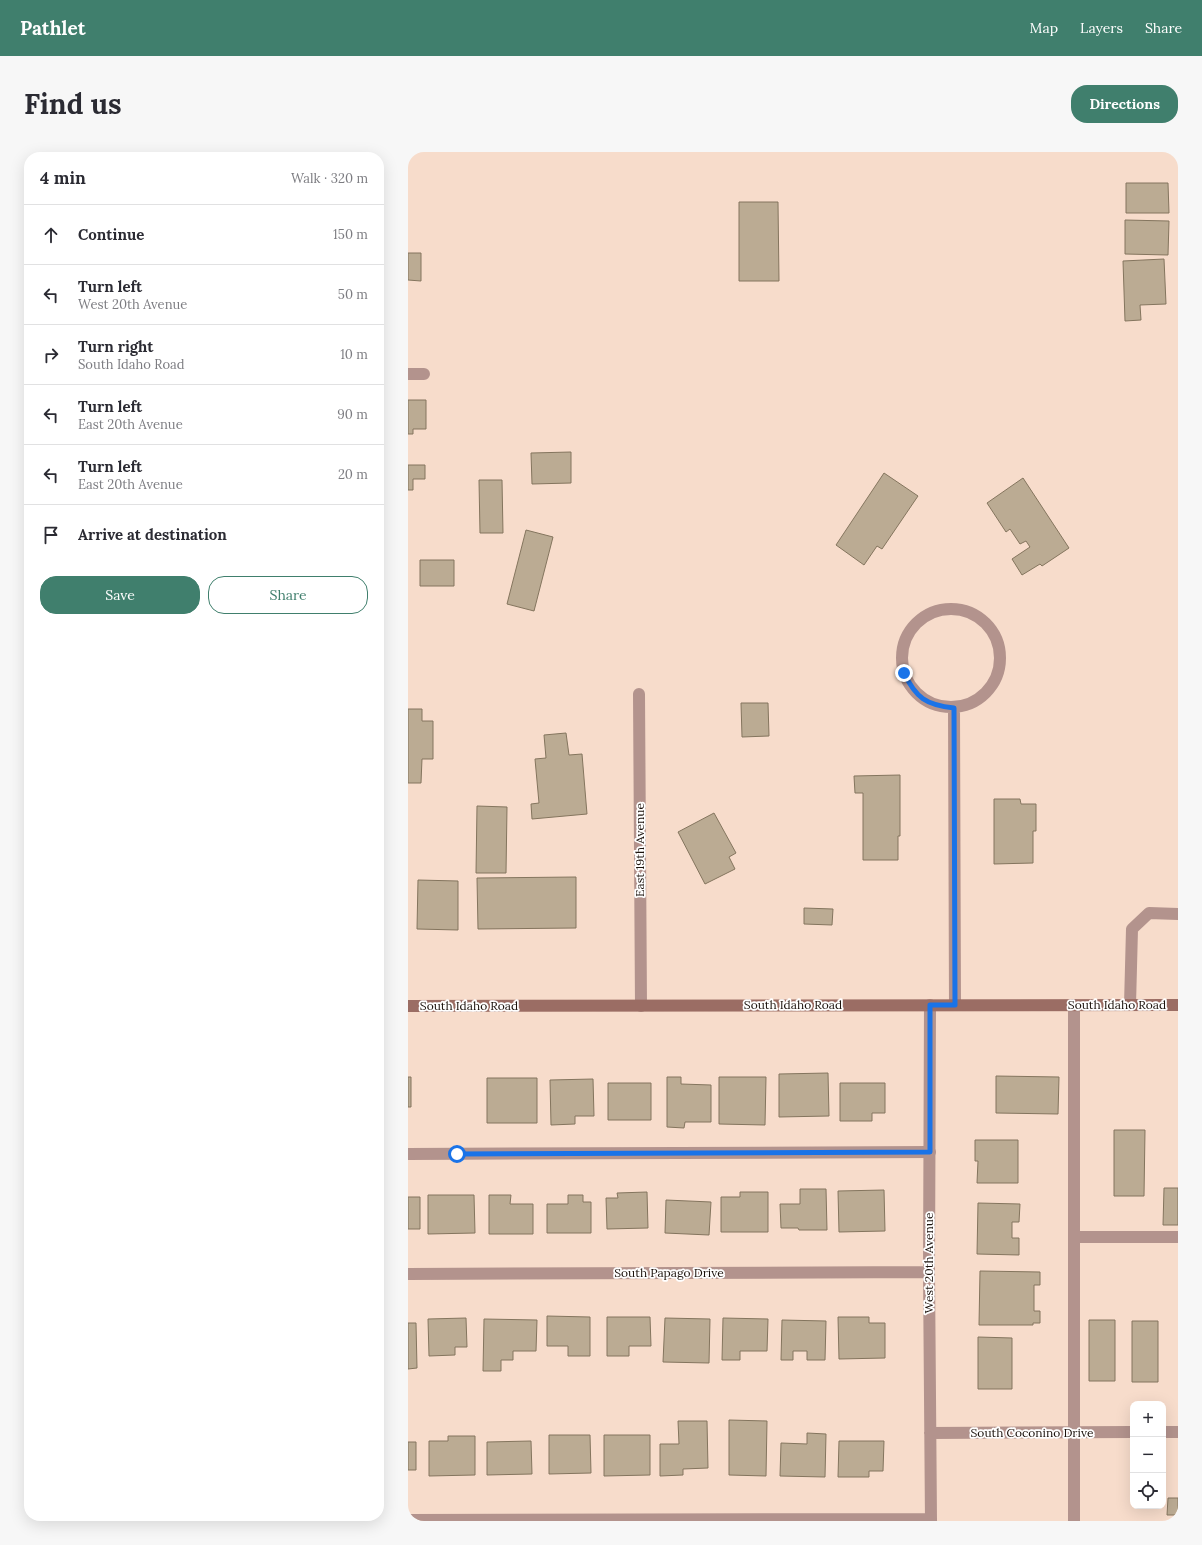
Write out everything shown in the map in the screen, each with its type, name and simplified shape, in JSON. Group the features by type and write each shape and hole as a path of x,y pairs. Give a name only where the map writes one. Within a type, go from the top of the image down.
{"main road":[{"name":"South Idaho Road","path":"408,1006 1178,1005"}],"street":[{"path":"408,374 424,374"},
{"path":"958,609 974,614 987,623 996,637 1000,652 1000,668 994,683 984,696 970,704 954,708 938,706 923,699 911,688 904,673 902,657 905,640 914,626 926,615 942,610 958,609"},
{"name":"East 19th Avenue","path":"639,694 641,1006"},
{"path":"954,708 955,1005"},
{"path":"1130,1005 1132,929 1150,913 1178,914"},
{"name":"West 20th Avenue","path":"930,1005 929,1272 931,1520"},
{"path":"1074,1005 1074,1521"},
{"path":"408,1154 930,1152"},
{"path":"1074,1237 1178,1237"},
{"name":"South Papago Drive","path":"408,1274 929,1272"},
{"name":"South Coconino Drive","path":"930,1433 1130,1432"},
{"path":"1166,1432 1178,1432"},
{"path":"408,1520 931,1520"}],"building":[{"path":"1126,183 1168,183 1169,213 1126,213"},
{"path":"739,202 778,202 779,281 739,281"},
{"path":"1125,220 1169,221 1168,255 1125,254"},
{"path":"408,253 421,253 421,281 408,280"},
{"path":"1164,259 1166,304 1140,305 1141,320 1125,321 1123,261"},
{"path":"408,400 426,400 426,429 413,429 413,434 408,434"},
{"path":"571,452 571,483 532,484 531,453"},
{"path":"408,465 425,465 425,479 413,479 413,490 408,490"},
{"path":"884,473 918,496 882,549 877,546 864,565 836,545"},
{"path":"1023,478 1069,548 1042,566 1040,564 1022,575 1012,559 1030,547 1026,541 1020,544 1010,529 1006,532 987,503"},
{"path":"479,480 502,480 503,533 480,533"},
{"path":"526,530 553,537 534,611 507,604"},
{"path":"420,560 454,560 454,586 420,586"},
{"path":"741,703 768,703 769,736 742,737"},
{"path":"408,709 422,709 422,721 433,721 433,759 422,759 421,783 408,783"},
{"path":"566,733 569,755 582,754 587,814 532,819 531,804 539,803 535,759 546,758 544,735"},
{"path":"900,775 900,836 898,836 898,860 863,860 863,793 855,793 854,776"},
{"path":"994,799 1020,799 1021,804 1036,804 1036,831 1033,831 1033,863 994,864"},
{"path":"477,806 507,807 506,873 476,873"},
{"path":"714,813 736,853 729,857 735,869 705,884 678,832"},
{"path":"576,877 576,928 478,929 477,878"},
{"path":"418,880 458,881 458,930 417,929"},
{"path":"804,908 833,909 832,925 804,924"},
{"path":"828,1073 829,1116 779,1117 779,1074"},
{"path":"996,1076 1059,1077 1058,1114 996,1113"},
{"path":"408,1077 411,1077 411,1107 408,1107"},
{"path":"667,1077 681,1077 681,1084 711,1085 711,1122 685,1122 684,1128 667,1127"},
{"path":"719,1077 766,1077 765,1125 719,1124"},
{"path":"487,1078 537,1078 537,1123 487,1123"},
{"path":"593,1079 594,1116 575,1116 575,1124 551,1125 550,1080"},
{"path":"608,1083 651,1083 651,1120 608,1120"},
{"path":"840,1083 885,1083 885,1113 872,1113 872,1121 840,1121"},
{"path":"1114,1130 1145,1130 1144,1196 1114,1196"},
{"path":"975,1140 1018,1140 1018,1183 977,1183 978,1161 975,1161"},
{"path":"1164,1188 1178,1188 1178,1225 1163,1225"},
{"path":"800,1189 826,1189 827,1230 799,1230 798,1228 781,1228 780,1204 800,1204"},
{"path":"884,1190 885,1231 839,1232 838,1191"},
{"path":"647,1192 648,1228 607,1229 606,1198 618,1198 617,1193"},
{"path":"740,1192 768,1192 768,1232 721,1232 721,1197 740,1197"},
{"path":"428,1195 474,1195 475,1233 428,1234"},
{"path":"489,1195 511,1195 510,1204 533,1204 533,1234 489,1234"},
{"path":"568,1195 583,1195 583,1202 591,1202 591,1233 547,1233 547,1204 568,1204"},
{"path":"408,1197 420,1197 420,1229 408,1229"},
{"path":"666,1200 711,1202 709,1235 665,1233"},
{"path":"978,1203 1020,1204 1019,1222 1012,1222 1012,1238 1019,1238 1019,1255 977,1254"},
{"path":"980,1271 1040,1272 1040,1285 1034,1285 1034,1311 1040,1311 1040,1323 1033,1323 1033,1325 979,1325"},
{"path":"547,1316 590,1317 590,1356 568,1356 568,1346 547,1346"},
{"path":"607,1317 650,1317 651,1346 629,1346 629,1356 607,1356"},
{"path":"838,1317 869,1317 869,1323 885,1323 885,1358 839,1359"},
{"path":"466,1318 467,1347 455,1347 455,1355 429,1356 428,1319"},
{"path":"665,1318 710,1319 709,1363 663,1362"},
{"path":"723,1318 768,1319 767,1351 740,1351 740,1360 722,1360"},
{"path":"484,1319 537,1320 536,1351 513,1351 513,1360 501,1360 501,1371 483,1371"},
{"path":"782,1320 826,1321 825,1360 807,1360 807,1351 793,1351 793,1360 781,1360"},
{"path":"1089,1320 1115,1320 1115,1381 1089,1381"},
{"path":"1132,1321 1158,1321 1158,1382 1132,1382"},
{"path":"408,1323 416,1323 417,1368 408,1369"},
{"path":"978,1337 1012,1338 1012,1389 978,1389"},
{"path":"729,1420 767,1421 766,1476 729,1475"},
{"path":"678,1421 707,1421 708,1468 683,1469 683,1475 660,1476 660,1444 679,1444"},
{"path":"807,1433 826,1434 825,1477 780,1476 781,1443 807,1444"},
{"path":"549,1435 590,1435 591,1473 549,1474"},
{"path":"604,1435 650,1435 650,1475 604,1476"},
{"path":"448,1436 475,1436 475,1475 429,1476 429,1441 448,1441"},
{"path":"531,1441 532,1474 487,1475 487,1442"},
{"path":"839,1441 884,1441 883,1471 869,1471 869,1477 838,1477"},
{"path":"408,1442 416,1442 416,1470 408,1470"},
{"path":"1168,1498 1178,1498 1178,1515 1167,1515"}],"route":[{"path":"457,1154 930,1152 930,1005 955,1005 954,708 938,706 923,699 911,688 904,673"}]}
